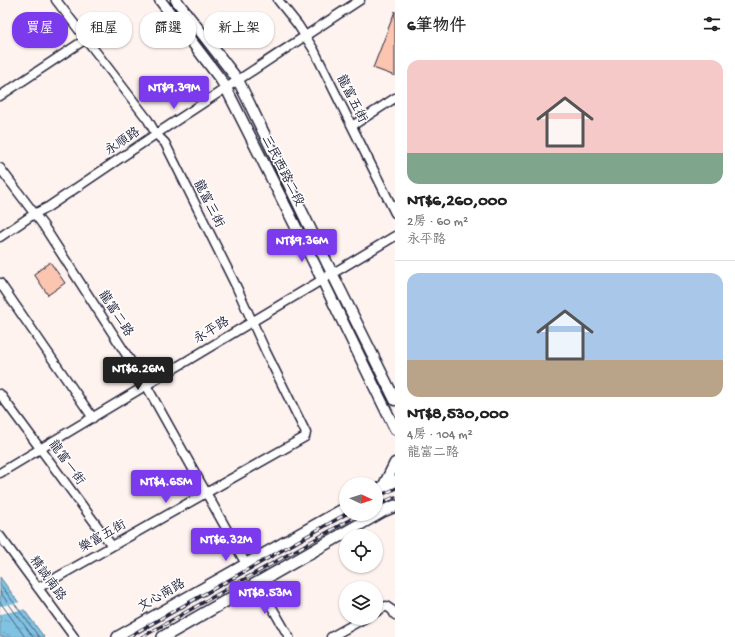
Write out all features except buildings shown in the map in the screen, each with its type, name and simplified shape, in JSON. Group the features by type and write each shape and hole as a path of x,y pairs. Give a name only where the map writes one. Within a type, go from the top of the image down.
{"main road":[{"path":"383,487 395,481"},
{"path":"163,637 393,508"},
{"name":"文心南路","path":"118,637 339,512"}],"street":[{"name":"龍富三街","path":"56,0 76,26"},
{"name":"三民西路二段","path":"160,0 222,80 322,279 395,429"},
{"name":"三民西路二段","path":"176,0 238,80 395,400"},
{"name":"龍富五街","path":"278,0 298,25 314,50 395,213"},
{"name":"永順路","path":"0,237 34,214 48,207 360,0"},
{"path":"0,96 76,46"},
{"name":"龍富三街","path":"93,48 148,120 156,134 165,143 237,288 266,352 306,433 305,437"},
{"path":"352,126 395,98"},
{"name":"龍富二路","path":"0,168 43,225 146,385 246,564"},
{"name":"永平路","path":"0,473 395,236"},
{"path":"0,283 93,418"},
{"name":"龍富一街","path":"0,394 112,546"},
{"name":"樂富五街","path":"38,588 305,437"},
{"path":"383,482 395,462"},
{"name":"精誠南路","path":"0,536 74,637"},
{"path":"258,583 289,637"},
{"path":"383,608 386,606 392,610 395,615"},
{"path":"331,637 352,625"}],"water":[{"path":"0,577 44,637 0,637"}],"pier":[{"path":"21,602 26,609 0,614 0,606"}],"railway":[{"path":"383,494 395,489"},
{"path":"383,502 395,497"},
{"path":"128,637 339,518"},
{"path":"142,637 348,521"}]}
